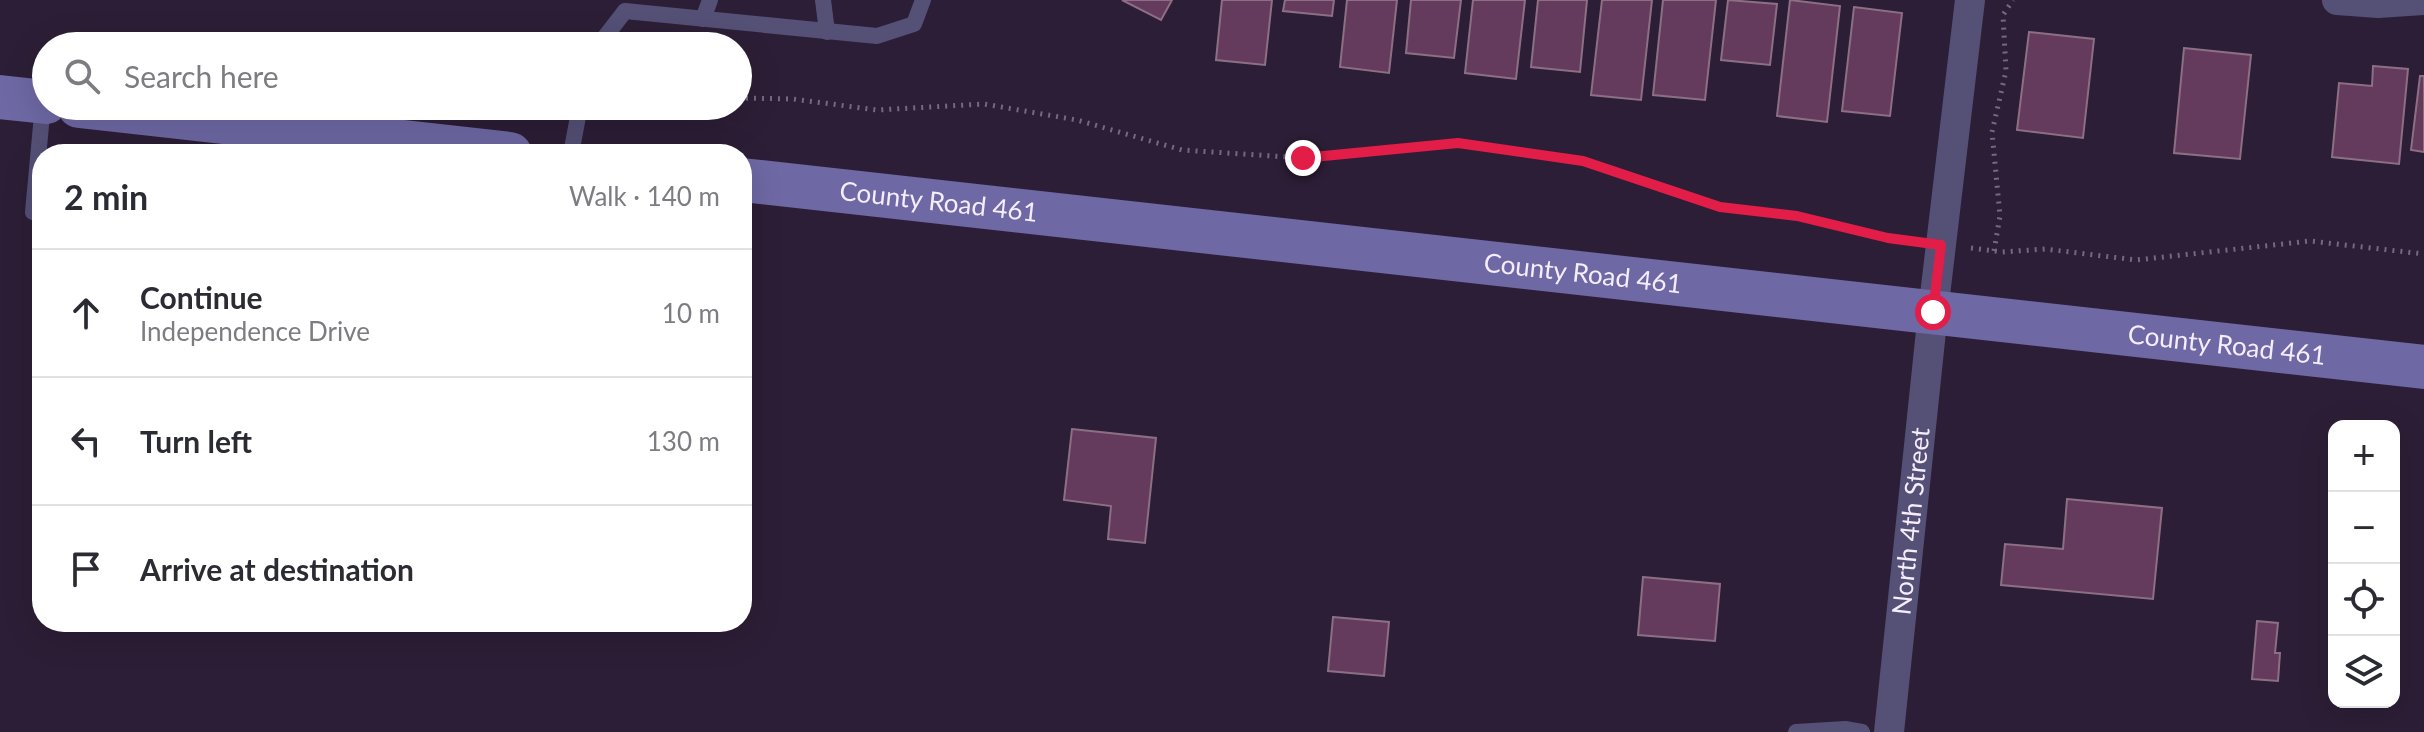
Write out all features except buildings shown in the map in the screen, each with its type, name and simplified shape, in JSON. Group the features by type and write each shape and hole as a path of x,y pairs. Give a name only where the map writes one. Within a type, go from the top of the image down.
{"main road":[{"path":"0,97 32,101"},
{"path":"160,120 310,143"},
{"name":"County Road 461","path":"752,181 2424,367"}],"street":[{"name":"North 4th Street","path":"1889,732 1933,312 1970,0"},
{"path":"2337,0 2378,3 2424,0"}],"lane":[{"path":"703,19 710,0"},
{"path":"823,0 827,32"},
{"path":"609,32 625,11 650,7 703,19 877,36 914,24 923,0"},
{"path":"47,144 53,120"},
{"path":"573,144 577,120"},
{"path":"1796,732 1845,729 1862,732"}],"path":[{"path":"1994,251 2000,216 1992,132 2006,71 2003,15 2013,0"},
{"path":"752,98 793,99 877,110 984,104 1077,120 1182,150 1287,157 1458,143 1583,161 1720,207 1797,216 1888,238 1994,251 2045,249 2136,260 2310,241 2424,254"}],"route":[{"path":"1303,158 1458,143 1583,161 1720,207 1797,216 1888,238 1941,245 1933,312"}]}
